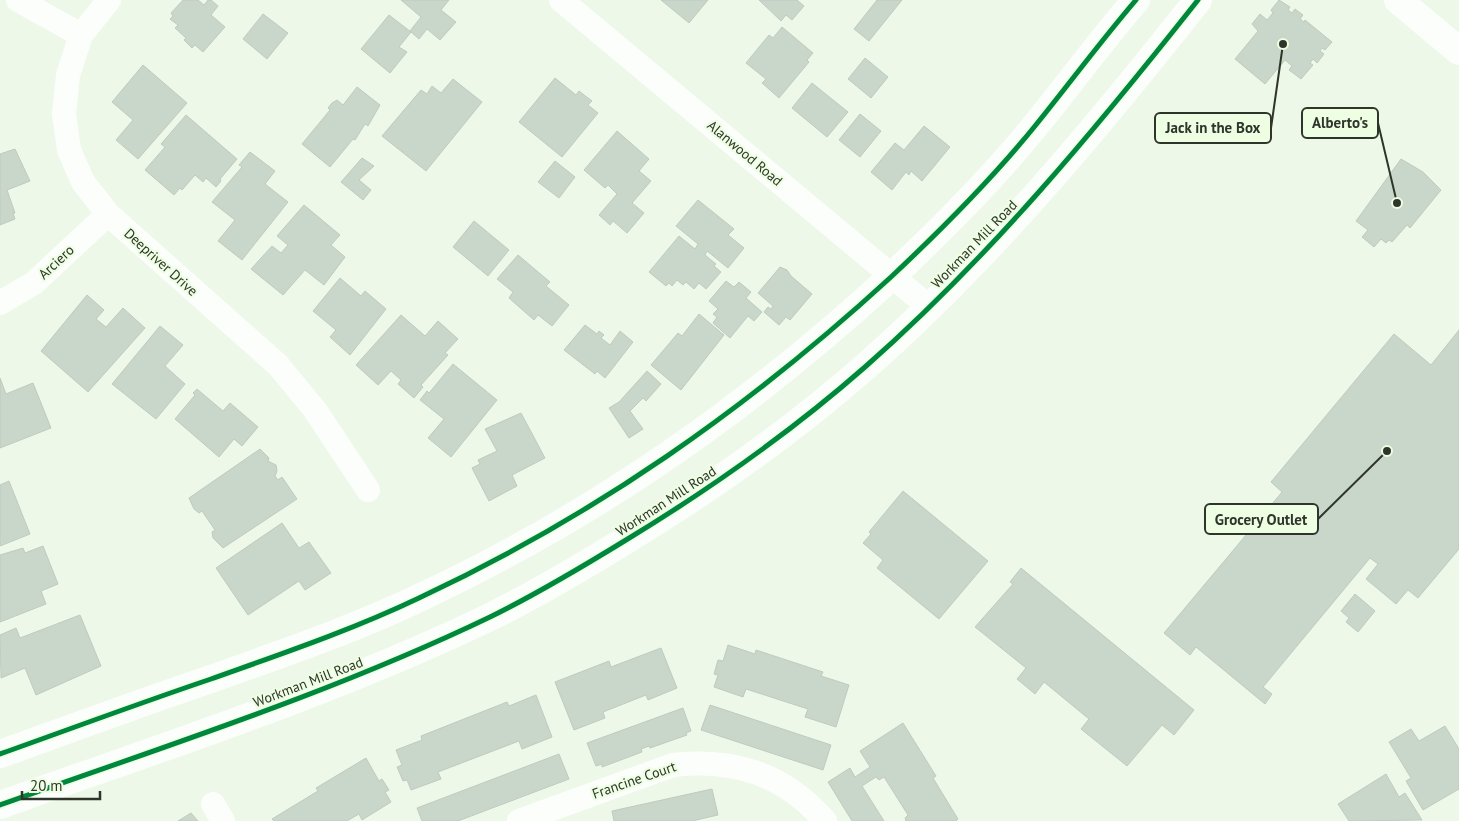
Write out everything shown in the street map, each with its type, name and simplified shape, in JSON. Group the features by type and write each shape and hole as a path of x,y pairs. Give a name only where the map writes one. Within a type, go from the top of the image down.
{"main road":[{"path":"0,754 312,643 418,599 516,549 612,494 710,428 794,363 893,275 962,206 1033,128 1136,0"},
{"name":"Workman Mill Road","path":"0,805 307,697 492,616 586,565 743,464 817,408 866,366 929,307 1003,232 1062,165 1198,0"},
{"path":"1398,0 1459,51"}],"street":[{"path":"18,0 81,35"},
{"name":"Deepriver Drive","path":"109,0 81,35 68,75 64,114 69,150 83,182 108,214 278,365 315,410 368,490"},
{"name":"Alanwood Road","path":"561,0 893,275 929,307"},
{"name":"Arciero","path":"0,303 34,283 108,214"},
{"name":"Francine Court","path":"520,821 673,765 699,762 727,764 768,776 796,792 825,821"}],"building":[{"path":"183,0 198,0 204,5 208,0 211,0 218,6 211,15 225,27 203,52 195,45 192,48 184,40 186,38 175,28 178,25 170,19 173,16 171,13"},
{"path":"401,0 449,0 441,10 456,22 440,40 427,29 419,39 410,31 421,17"},
{"path":"661,0 708,0 689,23"},
{"path":"759,0 797,0 804,6 792,20 786,15 781,21"},
{"path":"877,0 902,0 869,41 854,29"},
{"path":"1279,0 1290,7 1288,10 1292,13 1295,9 1303,15 1300,19 1304,22 1305,20 1332,42 1325,50 1322,48 1320,51 1324,54 1317,63 1313,59 1310,63 1313,65 1301,79 1289,70 1292,66 1285,60 1265,84 1235,59 1258,31 1252,24 1260,14 1267,20 1273,13 1271,10"},
{"path":"263,14 288,33 267,59 243,39"},
{"path":"389,15 411,32 399,47 407,52 390,73 361,49"},
{"path":"782,27 813,53 807,60 809,62 779,98 762,83 766,79 746,63 769,35 773,38"},
{"path":"865,58 888,77 871,98 848,79"},
{"path":"143,65 187,103 138,159 116,140 133,120 112,102"},
{"path":"555,78 576,95 579,91 592,101 588,105 598,113 562,157 519,122"},
{"path":"453,79 482,102 426,171 382,136 421,90 427,94 432,86 441,93"},
{"path":"812,83 848,112 827,137 792,108"},
{"path":"357,87 380,105 368,126 365,124 355,140 353,139 330,167 302,144 330,110 328,108 332,103 337,100 343,105"},
{"path":"860,114 881,131 860,157 839,140"},
{"path":"186,115 237,159 220,179 221,181 216,187 206,178 203,182 195,175 182,190 180,188 174,195 145,170 165,147 161,144"},
{"path":"924,126 950,147 922,181 911,171 909,175 906,172 892,190 871,172 895,143 904,150"},
{"path":"617,131 649,159 639,171 651,181 632,203 644,213 627,233 613,221 610,225 599,215 617,194 608,185 605,188 584,170"},
{"path":"15,149 30,181 7,190 15,213 13,213 15,219 0,225 0,154"},
{"path":"250,152 275,171 265,184 288,202 242,260 218,241 235,220 212,202 242,167 239,165"},
{"path":"362,158 374,166 359,180 371,190 363,200 341,182"},
{"path":"1401,159 1423,172 1441,190 1410,228 1407,225 1392,242 1389,240 1386,243 1381,239 1374,247 1362,237 1368,230 1356,221"},
{"path":"555,161 575,177 559,198 538,182"},
{"path":"698,200 734,229 728,235 744,248 728,268 707,251 705,255 716,264 714,266 721,272 706,289 699,283 694,289 686,282 683,285 677,280 672,286 669,283 666,286 649,272 679,236 695,249 698,244 676,226"},
{"path":"304,205 340,235 331,245 345,257 324,285 305,270 283,295 251,269 272,246 281,253 288,245 277,236"},
{"path":"474,221 509,250 488,276 453,247"},
{"path":"518,255 550,282 546,286 569,305 552,326 538,315 534,320 509,298 513,292 497,279"},
{"path":"780,267 787,270 791,276 812,294 790,320 786,317 779,325 764,312 768,307 771,309 773,306 758,293"},
{"path":"340,278 361,296 365,291 386,309 350,355 330,337 336,330 313,311"},
{"path":"726,281 734,287 739,282 751,292 746,298 762,312 754,321 748,316 730,338 713,323 717,317 713,314 718,309 709,301"},
{"path":"87,295 104,310 96,319 106,327 123,308 145,328 88,392 41,351"},
{"path":"699,314 724,335 681,390 651,365 678,333 682,336"},
{"path":"401,315 425,336 438,321 458,339 445,353 448,355 421,385 423,387 414,398 398,384 401,380 391,371 378,385 356,365"},
{"path":"585,325 597,334 599,331 604,335 601,338 610,345 620,331 633,342 605,378 597,371 595,374 564,350"},
{"path":"160,326 183,345 165,366 185,384 156,419 112,384"},
{"path":"1459,330 1459,549 1418,598 1408,590 1396,604 1366,579 1378,564 1370,558 1263,687 1272,694 1265,704 1196,647 1190,655 1164,633 1282,492 1271,482 1394,334 1431,365"},
{"path":"453,364 497,400 451,457 428,438 444,419 420,400 427,391 429,393"},
{"path":"647,371 661,384 646,401 643,398 630,411 643,429 629,438 609,408 619,402"},
{"path":"0,378 6,394 33,383 51,428 0,448"},
{"path":"197,389 223,411 230,403 258,427 242,446 234,439 219,457 175,419 195,395 193,393"},
{"path":"521,413 545,458 512,475 517,486 489,501 472,468 480,464 478,460 497,451 485,429"},
{"path":"260,449 269,458 268,461 276,465 277,471 275,476 278,480 282,477 297,499 223,548 213,538 212,532 215,530 202,511 199,513 194,509 189,498"},
{"path":"9,481 30,534 0,546 0,485"},
{"path":"903,491 988,561 939,619 877,568 883,560 863,543 871,534 869,532"},
{"path":"282,523 299,548 309,542 331,573 305,590 299,581 248,615 216,568"},
{"path":"43,546 58,584 41,591 46,604 0,622 0,555 23,548 25,553"},
{"path":"1021,568 1194,710 1174,735 1162,725 1127,766 1081,729 1089,719 1044,682 1035,694 1017,679 1026,668 975,627 1013,584 1010,582"},
{"path":"1355,594 1375,611 1358,632 1346,622 1349,618 1341,611"},
{"path":"80,615 101,666 36,695 25,668 1,678 0,635 16,628 20,638"},
{"path":"728,645 755,654 756,650 823,672 821,676 849,685 836,727 805,717 808,709 746,689 743,697 714,687 718,675 714,674 718,660 723,661"},
{"path":"661,648 677,688 648,700 646,695 603,712 605,718 574,730 555,682 609,661 611,667"},
{"path":"536,695 552,737 522,749 519,741 438,772 441,779 411,790 407,780 403,781 397,767 402,765 396,750 422,740 421,736 507,702 509,706"},
{"path":"710,705 831,745 823,770 701,730"},
{"path":"683,708 691,731 686,733 687,735 650,748 649,746 641,749 642,752 602,767 602,764 596,766 587,743"},
{"path":"903,723 936,776 933,778 958,819 956,821 906,821 905,818 908,815 884,777 879,780 876,777 862,786 884,821 852,821 828,782 850,768 855,777 870,767 860,751"},
{"path":"1445,726 1459,749 1459,789 1423,810 1406,781 1411,778 1389,742 1411,729 1419,741"},
{"path":"559,754 569,779 458,821 422,821 417,808"},
{"path":"366,758 379,781 382,779 389,790 385,792 391,802 362,820 359,814 347,821 274,821 272,819 318,791 316,788"},
{"path":"1386,774 1399,797 1405,793 1422,820 1349,821 1338,804"},
{"path":"712,789 718,815 692,821 614,821 612,811"},
{"path":"191,813 198,821 178,821"}],"cycle path":[{"path":"0,754 290,651 394,610 484,566 547,531 608,495 667,456 725,415 781,371 837,325 929,241 1019,146 1136,0"},
{"path":"0,805 248,717 370,670 430,644 490,617 542,590 688,501 779,437 837,391 911,325 955,282 1081,144 1198,0"}],"place":[{"name":"Jack in the Box","path":"1283,44"},
{"name":"Alberto's","path":"1397,203"},
{"name":"Grocery Outlet","path":"1387,451"}]}
